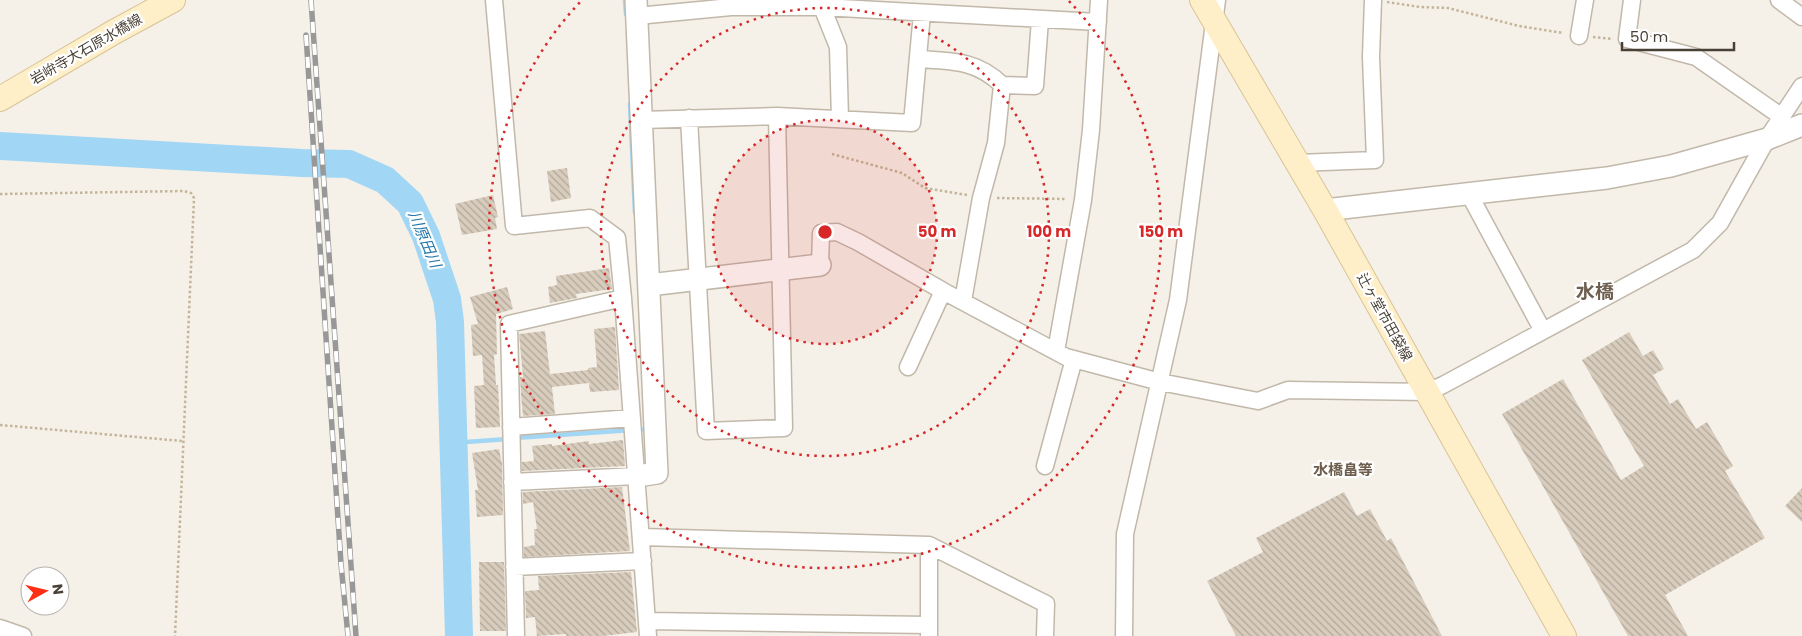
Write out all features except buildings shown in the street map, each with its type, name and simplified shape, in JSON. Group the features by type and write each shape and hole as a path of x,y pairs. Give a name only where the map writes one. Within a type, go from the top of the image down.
{"main road":[{"name":"岩峅寺大石原水橋線","path":"0,99 114,32 174,0"},
{"name":"辻ヶ堂市田袋線","path":"1202,0 1216,10 1298,163 1564,636"}],"street":[{"path":"494,0 514,226 590,218 617,238 642,537 647,628 929,631 929,545"},
{"path":"1056,351 1083,200 1091,130 1099,0"},
{"path":"1298,163 1375,160 1371,56 1373,0"},
{"path":"1578,36 1585,0"},
{"path":"1632,0 1627,39 1696,57 1782,116"},
{"path":"1779,0 1802,17"},
{"path":"512,482 637,476 657,473 636,8 731,4 821,4 922,13 1098,22"},
{"path":"821,4 838,47 840,119"},
{"path":"1124,636 1126,534 1178,300 1216,10"},
{"path":"641,120 777,116 912,123 922,13"},
{"path":"918,59 962,62 992,75 1002,85 1035,86 1040,20"},
{"path":"963,302 981,198 996,143 1002,85"},
{"path":"649,285 820,265 821,233 837,232 963,302 1074,359 1160,382 1258,401 1288,390 1427,392 1444,386 1694,250 1720,223 1767,139 1802,86"},
{"path":"688,118 699,279 706,431 784,428 777,116"},
{"path":"1326,210 1607,178 1671,166 1767,139 1802,125"},
{"path":"1469,194 1544,331"},
{"path":"908,366 943,291"},
{"path":"516,636 509,324 623,298"},
{"path":"1045,466 1074,359"},
{"path":"511,427 632,418"},
{"path":"642,537 929,545 1046,604 1045,636"},
{"path":"514,567 643,561"},
{"path":"0,628 23,636"}],"path":[{"path":"1373,0 1420,7 1448,8 1519,26 1578,36 1627,39"},
{"path":"832,154 902,173 925,188 981,198 1083,200"},
{"path":"0,194 184,191 191,193 194,198 175,636"},
{"path":"0,425 182,441"}],"waterway":[{"path":"625,0 626,14"},
{"path":"630,104 635,213"},
{"name":"川原田川","path":"0,146 349,164 385,180 410,203 426,236 447,299 450,322 459,636"},
{"path":"515,438 647,429 647,426"},
{"path":"452,443 508,439"}],"railway":[{"path":"311,0 356,636"},
{"path":"306,35 341,564 348,636"}],"district":[{"name":"水橋","path":"1595,291"},
{"name":"水橋畠等","path":"1343,469"}]}
